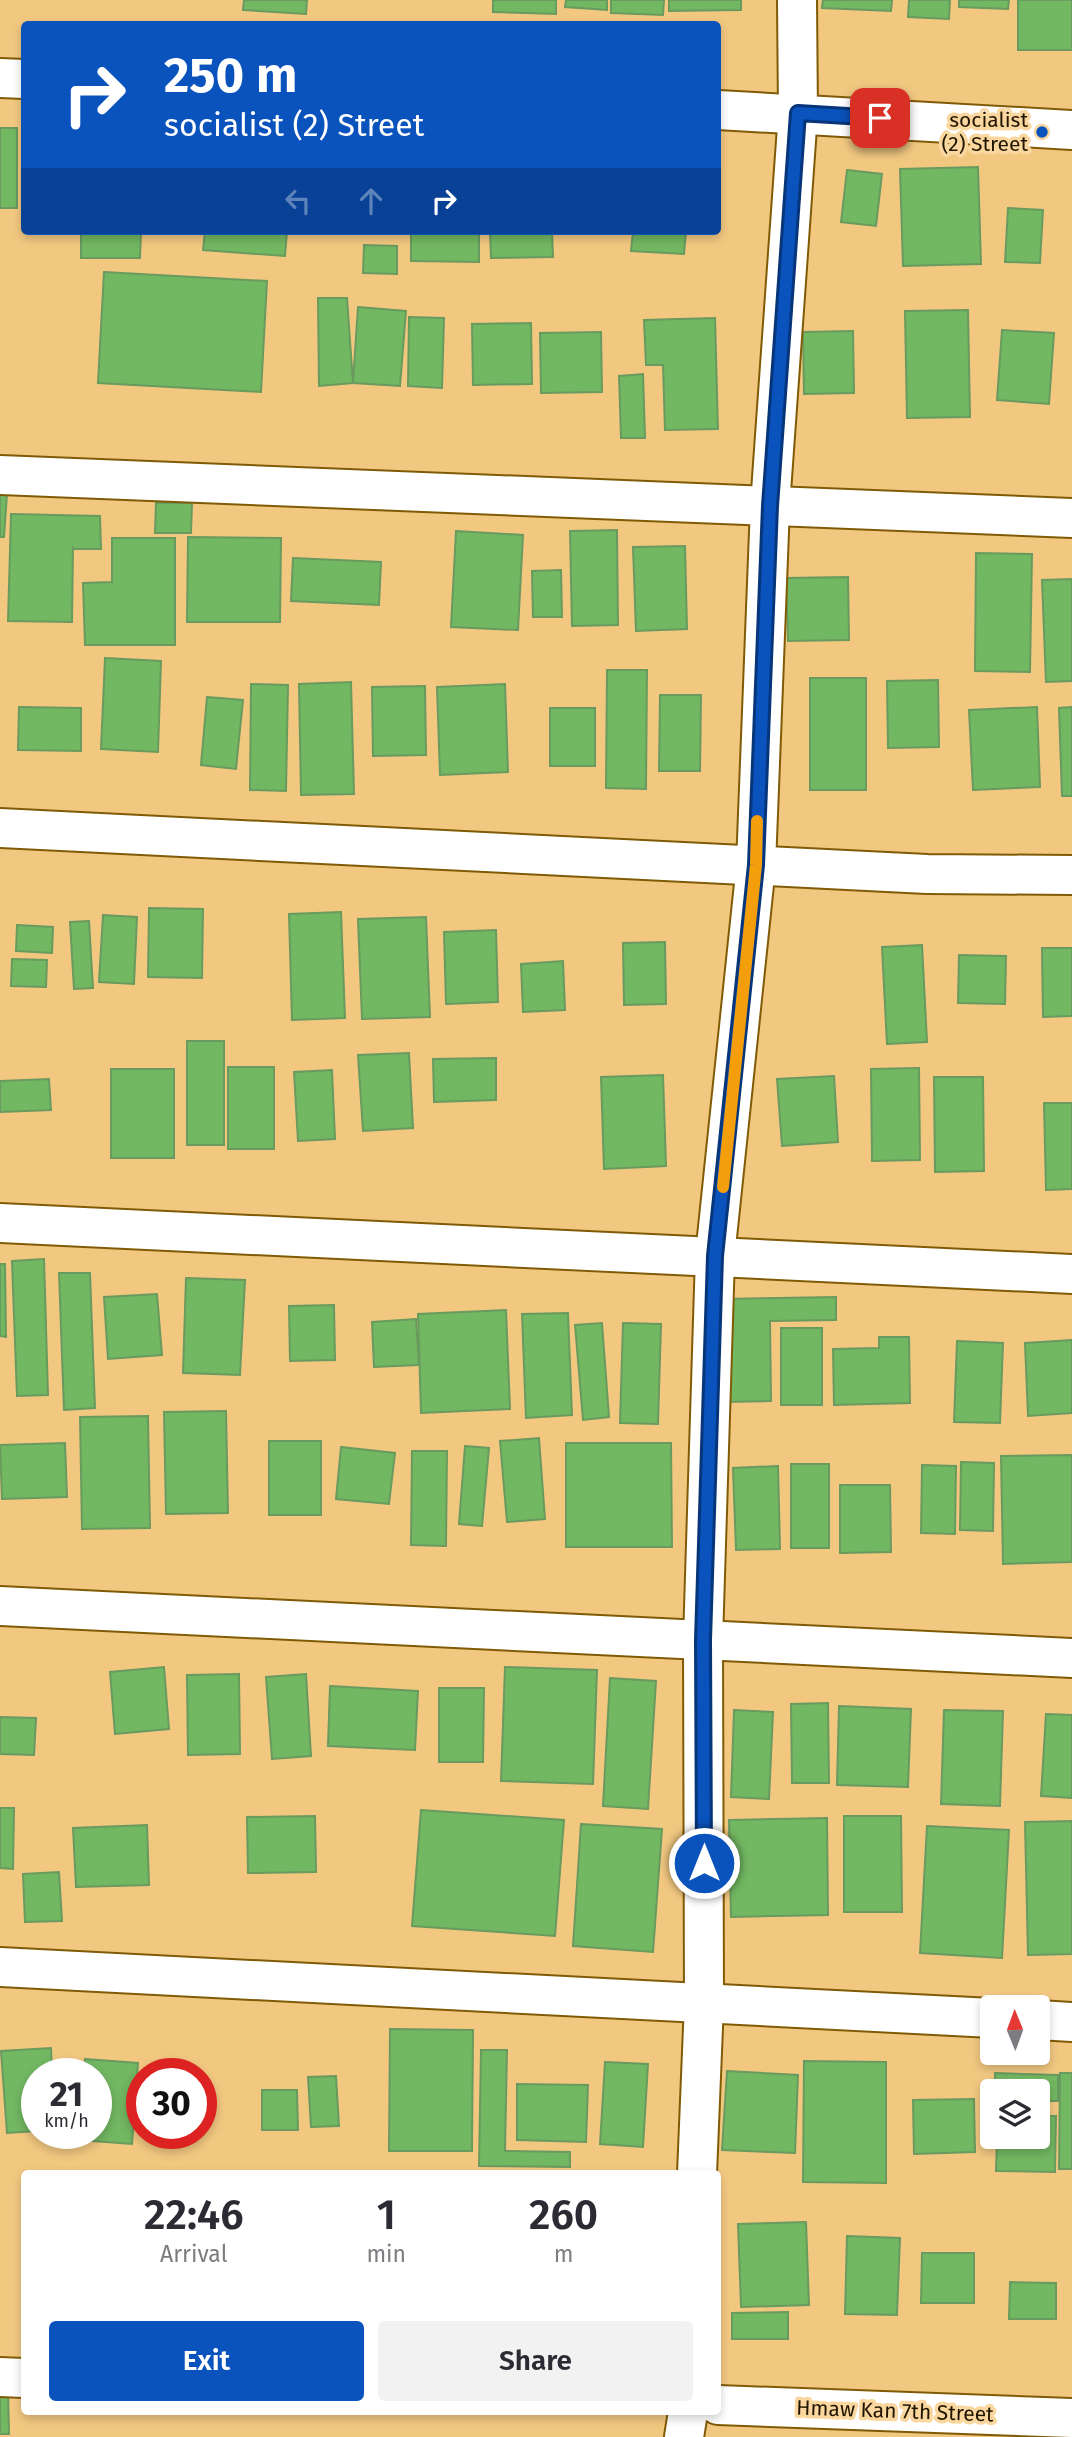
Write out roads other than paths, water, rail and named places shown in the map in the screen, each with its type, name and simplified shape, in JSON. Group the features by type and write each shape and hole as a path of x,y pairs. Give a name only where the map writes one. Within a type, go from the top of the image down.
{"street":[{"path":"697,2170 704,2003 703,1640 715,1256 756,865 770,506 798,113 797,0"},
{"path":"0,78 21,79"},
{"path":"721,110 1072,130"},
{"path":"0,475 1072,518"},
{"path":"0,828 927,874 1072,875"},
{"path":"0,1223 1072,1274"},
{"path":"0,1606 1072,1658"},
{"path":"0,1967 980,2017"},
{"path":"1050,2021 1072,2022"},
{"path":"0,2377 21,2378"},
{"name":"Hmaw Kan 7th Street","path":"721,2404 1072,2418"},
{"path":"684,2437 688,2415"}],"place":[{"name":"socialist (2) Street","path":"1042,132"}]}
